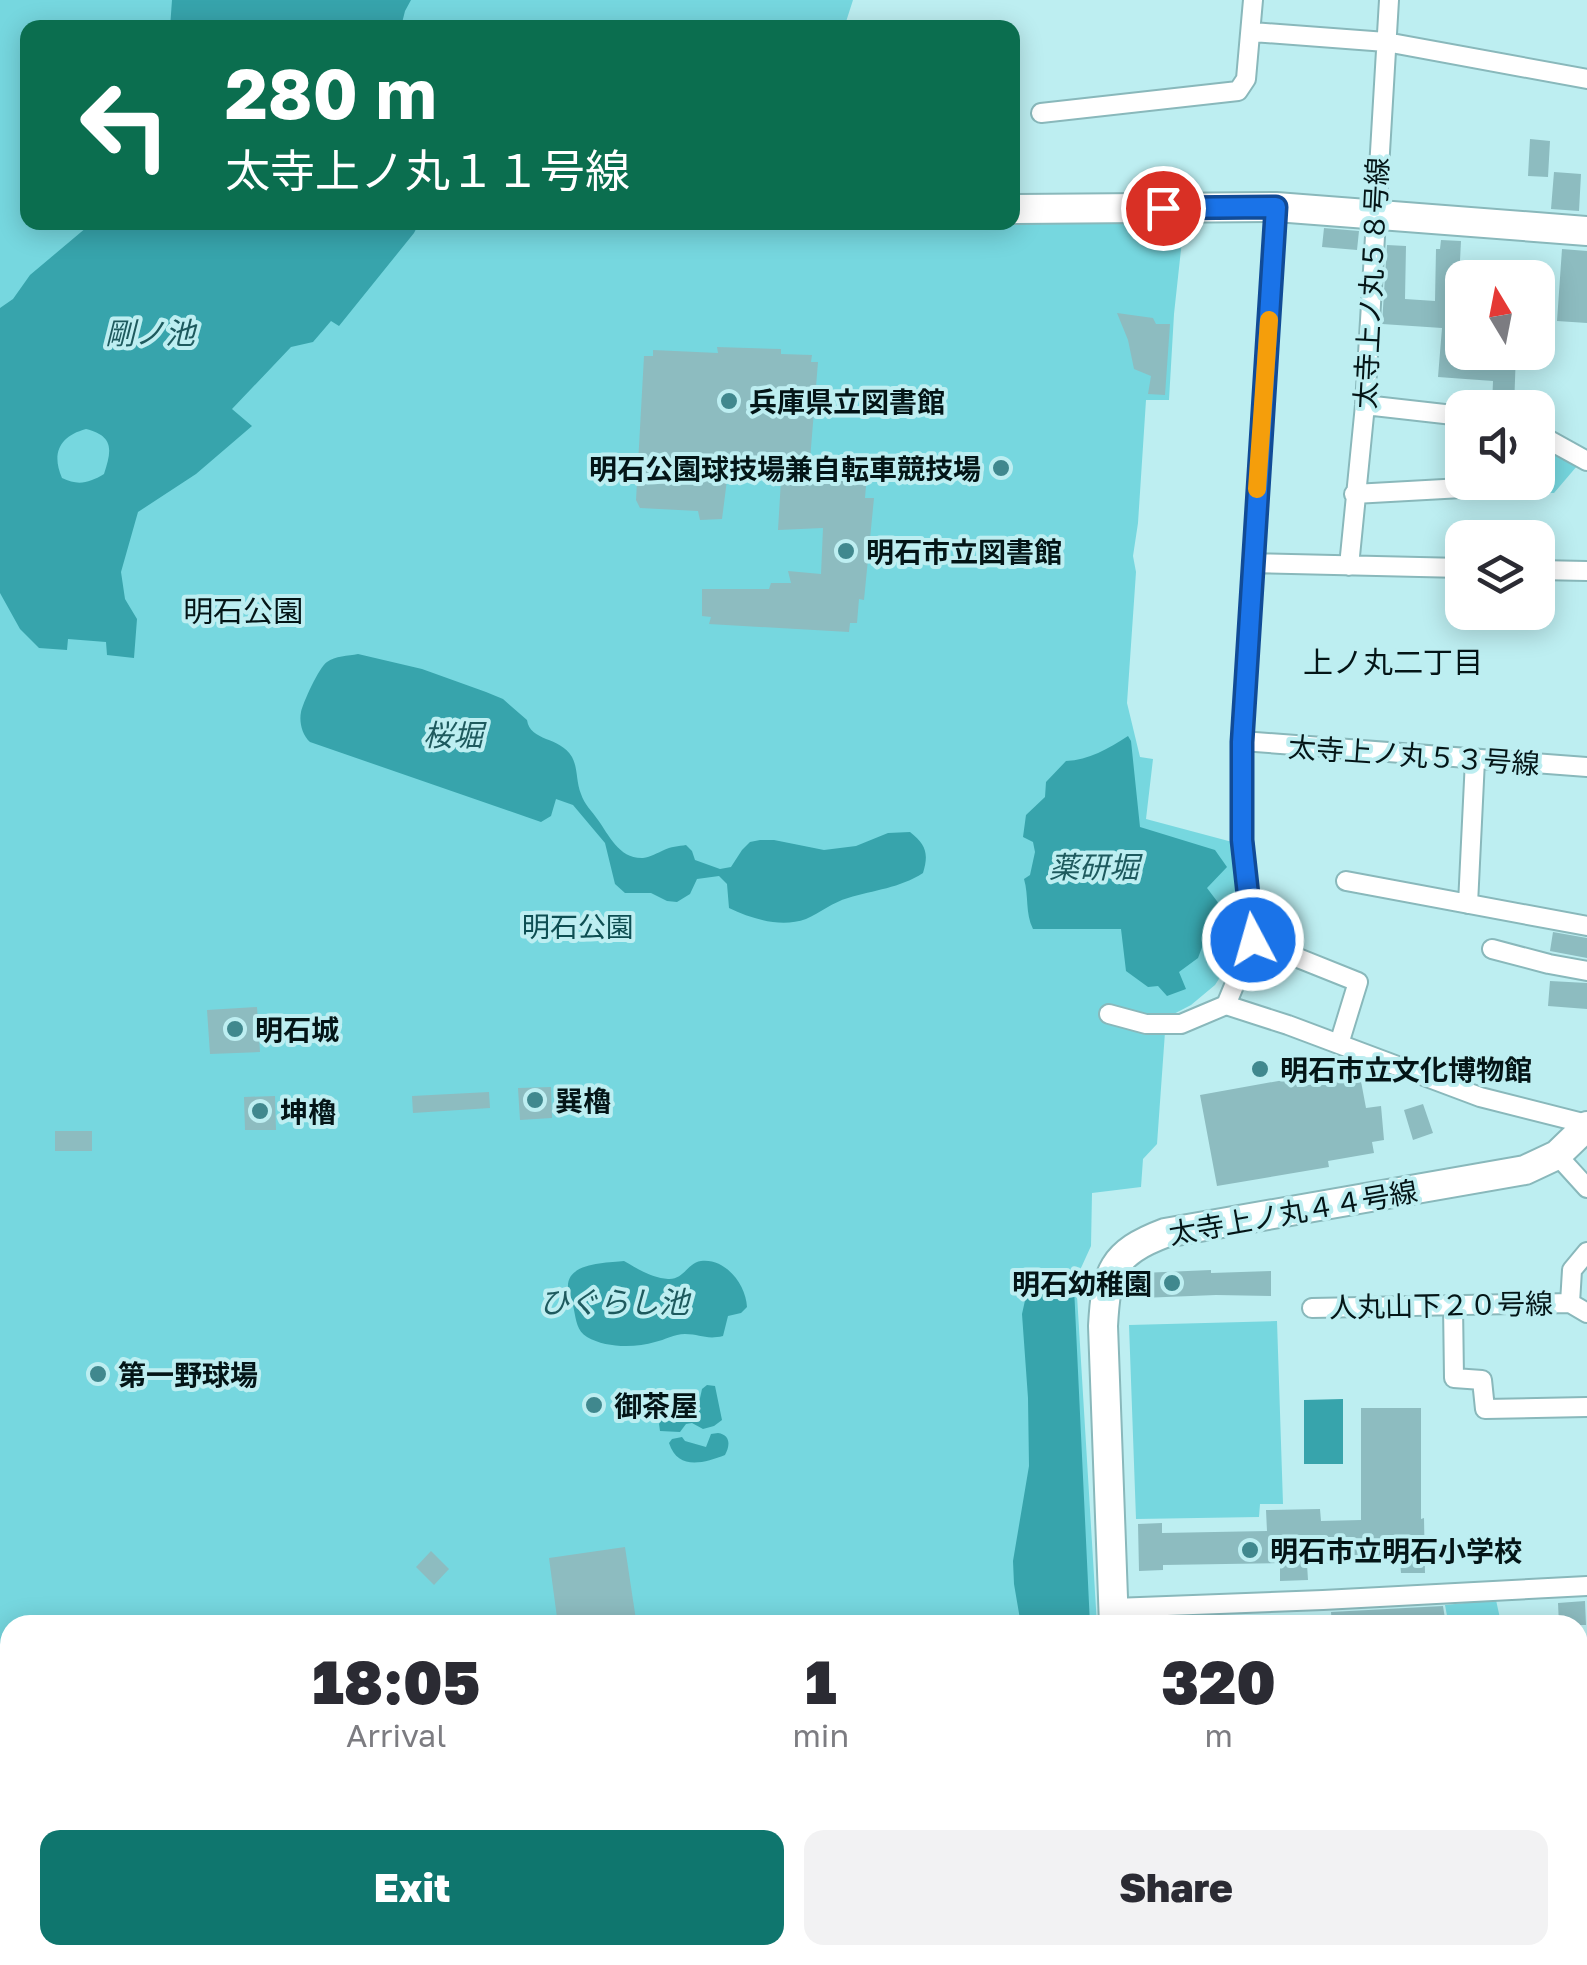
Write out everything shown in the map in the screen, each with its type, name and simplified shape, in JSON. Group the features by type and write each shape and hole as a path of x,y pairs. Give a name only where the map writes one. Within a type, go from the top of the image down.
{"street":[{"path":"1040,113 1238,91 1246,79 1253,0"},
{"name":"太寺上ノ丸５８号線","path":"1349,566 1365,405 1389,0"},
{"path":"1252,32 1386,42 1587,79"},
{"path":"1110,1014 1146,1024 1181,1024 1226,1004 1253,940 1242,840 1242,742 1276,207"},
{"path":"1020,209 1276,207 1587,230"},
{"path":"1365,405 1445,414"},
{"path":"1555,444 1587,462"},
{"path":"1354,494 1445,489"},
{"path":"1252,564 1445,568"},
{"path":"1555,570 1587,571"},
{"name":"太寺上ノ丸５３号線","path":"1242,742 1587,767"},
{"path":"1468,904 1474,760"},
{"path":"1346,881 1587,926"},
{"path":"1253,940 1358,982 1338,1044"},
{"path":"1492,949 1587,971"},
{"path":"1226,1004 1480,1097 1587,1125"},
{"name":"太寺上ノ丸４４号線","path":"1114,1615 1103,1326 1105,1291 1112,1270 1125,1255 1141,1242 1165,1233 1525,1170 1557,1155 1587,1125"},
{"path":"1557,1155 1587,1188"},
{"path":"1587,1252 1570,1303 1587,1313"},
{"name":"人丸山下２０号線","path":"1312,1308 1570,1303"},
{"path":"1454,1305 1454,1378 1482,1380 1484,1409 1587,1407"},
{"path":"1127,1615 1587,1586"}],"green space":[{"name":"明石公園","path":"0,0 853,0 847,20 20,20 20,230 1020,230 1020,222 1184,222 1169,400 1146,400 1133,556 1136,572 1127,703 1140,757 1153,759 1146,819 1236,843 1241,934 1215,985 1191,1005 1166,1018 1157,1144 1143,1159 1141,1187 1092,1193 1091,1246 1076,1279 1096,1615 0,1615"},
{"path":"1555,454 1577,466 1555,492"},
{"path":"1277,1321 1283,1504 1260,1504 1259,1517 1136,1519 1129,1325"},
{"path":"1496,1600 1499,1615 1447,1615 1445,1605"}],"water":[{"path":"172,0 411,0 403,20 171,20"},
{"name":"剛ノ池","path":"83,230 416,230 339,326 331,321 313,342 291,347 232,409 252,426 196,474 138,512 121,572 125,599 137,619 134,658 107,655 106,642 68,639 67,650 39,648 20,629 0,593 0,308 13,299 30,275","holes":["86,429 102,436 109,445 104,474 83,482 62,478 57,461 64,441"]},
{"name":"桜堀","path":"358,654 422,669 503,699 539,736 567,750 574,761 584,801 627,855 643,858 686,845 695,860 720,869 731,867 750,842 760,840 824,850 856,846 888,833 910,832 925,850 923,873 787,923 757,919 729,908 727,884 719,876 697,879 690,894 677,902 651,893 625,893 615,884 605,843 573,805 556,799 551,816 541,822 310,742 300,716 316,678 330,660"},
{"name":"薬研堀","path":"1128,736 1140,827 1215,850 1227,867 1207,888 1232,921 1230,935 1204,942 1198,958 1179,972 1186,989 1167,996 1158,986 1148,987 1126,971 1121,929 1033,929 1028,911 1024,879 1030,875 1035,852 1033,842 1023,837 1026,815 1045,797 1046,782 1066,761 1098,753"},
{"name":"ひぐらし池","path":"624,1261 668,1279 678,1277 696,1262 719,1264 739,1282 747,1307 728,1316 723,1336 681,1334 630,1346 595,1341 584,1335 578,1325 569,1279 589,1266"},
{"path":"1052,1275 1074,1287 1090,1615 1019,1615 1014,1584 1013,1561 1029,1466 1022,1314 1028,1287 1038,1276"},
{"path":"715,1386 722,1420 703,1429 692,1423 680,1432 660,1431 669,1400 675,1397 687,1414 697,1412 702,1389"},
{"path":"1343,1399 1343,1464 1304,1464 1304,1400"},
{"path":"711,1434 727,1438 727,1452 709,1460 685,1461 669,1443 682,1437 706,1447"}],"building":[{"path":"1530,139 1550,141 1548,177 1528,176"},
{"path":"1554,172 1581,174 1579,211 1551,209"},
{"path":"1324,228 1359,231 1357,250 1322,247"},
{"path":"1441,240 1461,241 1460,260 1445,260 1445,370 1515,370 1515,390 1493,390 1493,381 1438,377 1442,328 1382,324 1387,245 1406,246 1405,299 1435,301 1436,249 1440,249"},
{"path":"1562,249 1587,251 1587,323 1557,321"},
{"path":"1117,313 1170,324 1165,395 1148,394 1151,376 1134,369"},
{"name":"兵庫県立図書館","path":"717,347 781,349 781,354 812,355 811,362 818,362 809,472 867,474 865,498 874,498 864,600 859,599 857,623 850,623 849,632 709,624 711,617 702,616 702,589 769,589 771,583 791,583 788,571 821,574 823,528 778,530 781,480 727,480 722,519 700,520 698,511 640,508 636,500 644,356 653,356 653,350 718,353"},
{"path":"1553,932 1587,938 1587,958 1550,951"},
{"path":"1550,981 1587,983 1587,1009 1548,1006"},
{"path":"257,1007 260,1052 210,1054 207,1010"},
{"path":"1360,1076 1366,1108 1381,1106 1384,1140 1372,1142 1374,1153 1328,1161 1329,1167 1217,1186 1200,1095 1295,1078 1297,1087"},
{"name":"巽櫓","path":"551,1087 552,1118 520,1120 518,1088"},
{"path":"489,1092 490,1108 413,1113 412,1096"},
{"name":"坤櫓","path":"275,1096 276,1130 245,1130 244,1097"},
{"path":"1423,1104 1433,1133 1413,1140 1404,1110"},
{"path":"55,1131 92,1131 92,1151 55,1151"},
{"path":"1271,1271 1271,1296 1141,1298 1141,1273"},
{"path":"1361,1408 1421,1408 1425,1573 1401,1573 1400,1561 1307,1564 1308,1580 1280,1581 1280,1563 1163,1565 1163,1570 1139,1571 1138,1524 1162,1523 1162,1533 1267,1531 1266,1510 1320,1509 1321,1521 1361,1520"},
{"path":"625,1547 635,1615 557,1615 549,1558"},
{"path":"431,1551 449,1569 434,1585 416,1567"},
{"path":"1585,1601 1586,1615 1559,1615 1558,1603"},
{"path":"1443,1606 1444,1615 1331,1615 1331,1612"}],"slow traffic":[{"path":"1257,489 1269,320"}],"place":[{"name":"兵庫県立図書館","path":"729,401"},
{"name":"明石公園球技場兼自転車競技場","path":"1001,468"},
{"name":"明石市立図書館","path":"846,551"},
{"name":"明石城","path":"235,1029"},
{"name":"明石市立文化博物館","path":"1260,1069"},
{"name":"巽櫓","path":"535,1100"},
{"name":"坤櫓","path":"260,1111"},
{"name":"明石幼稚園","path":"1172,1283"},
{"name":"第一野球場","path":"98,1374"},
{"name":"御茶屋","path":"594,1405"},
{"name":"明石市立明石小学校","path":"1250,1550"}],"district":[{"name":"明石公園","path":"243,611"},
{"name":"上ノ丸二丁目","path":"1393,662"}],"route":[{"path":"1163,208 1276,207 1242,742 1242,840 1253,940"}]}
